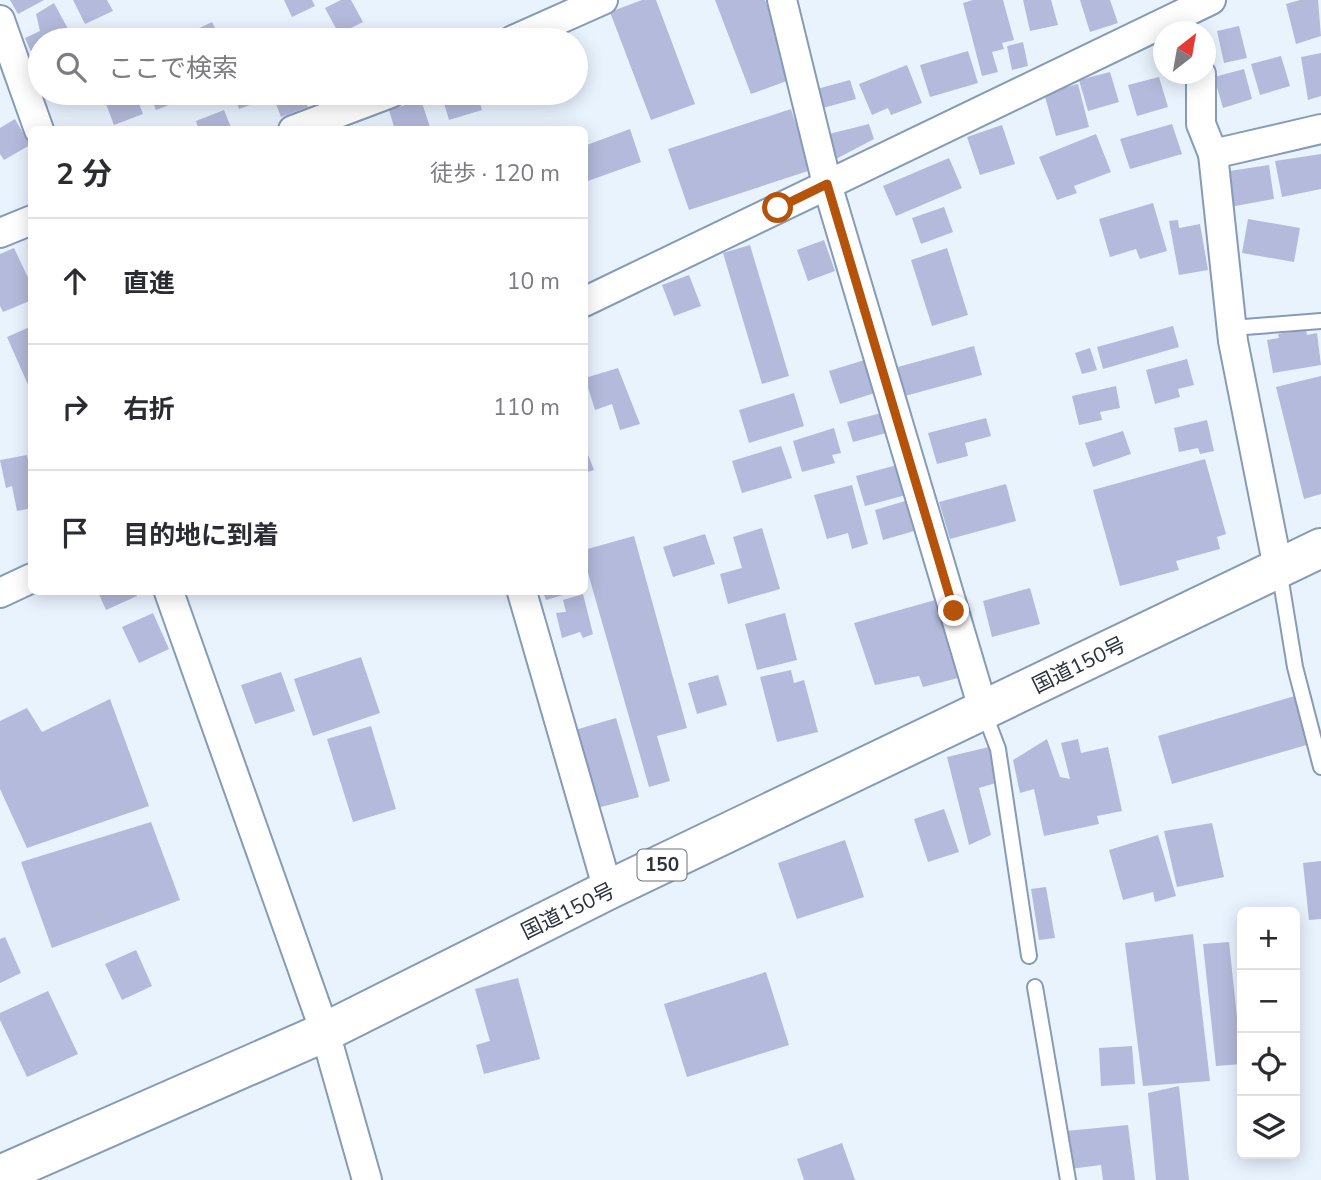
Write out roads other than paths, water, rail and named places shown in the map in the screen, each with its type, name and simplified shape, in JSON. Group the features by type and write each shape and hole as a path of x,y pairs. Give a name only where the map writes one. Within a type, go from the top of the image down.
{"highway":[{"name":"国道150号","path":"0,1175 325,1032 608,890 984,712 1321,548"}],"street":[{"path":"540,28 603,0"},
{"path":"782,0 827,184 984,712"},
{"path":"588,300 1210,0"},
{"path":"1206,21 1210,0"},
{"path":"0,20 28,99"},
{"path":"1201,84 1201,124 1213,154 1232,328 1278,568"},
{"path":"30,105 38,126"},
{"path":"308,126 361,105"},
{"path":"1213,154 1321,129"},
{"path":"0,233 28,222"},
{"path":"0,593 28,580"},
{"path":"170,595 325,1032 367,1180"},
{"path":"523,595 608,890"}],"lane":[{"path":"1232,328 1321,321"},
{"path":"1278,568 1295,667 1321,767"},
{"path":"984,712 998,749 1029,956"},
{"path":"1035,987 1068,1180"}]}
